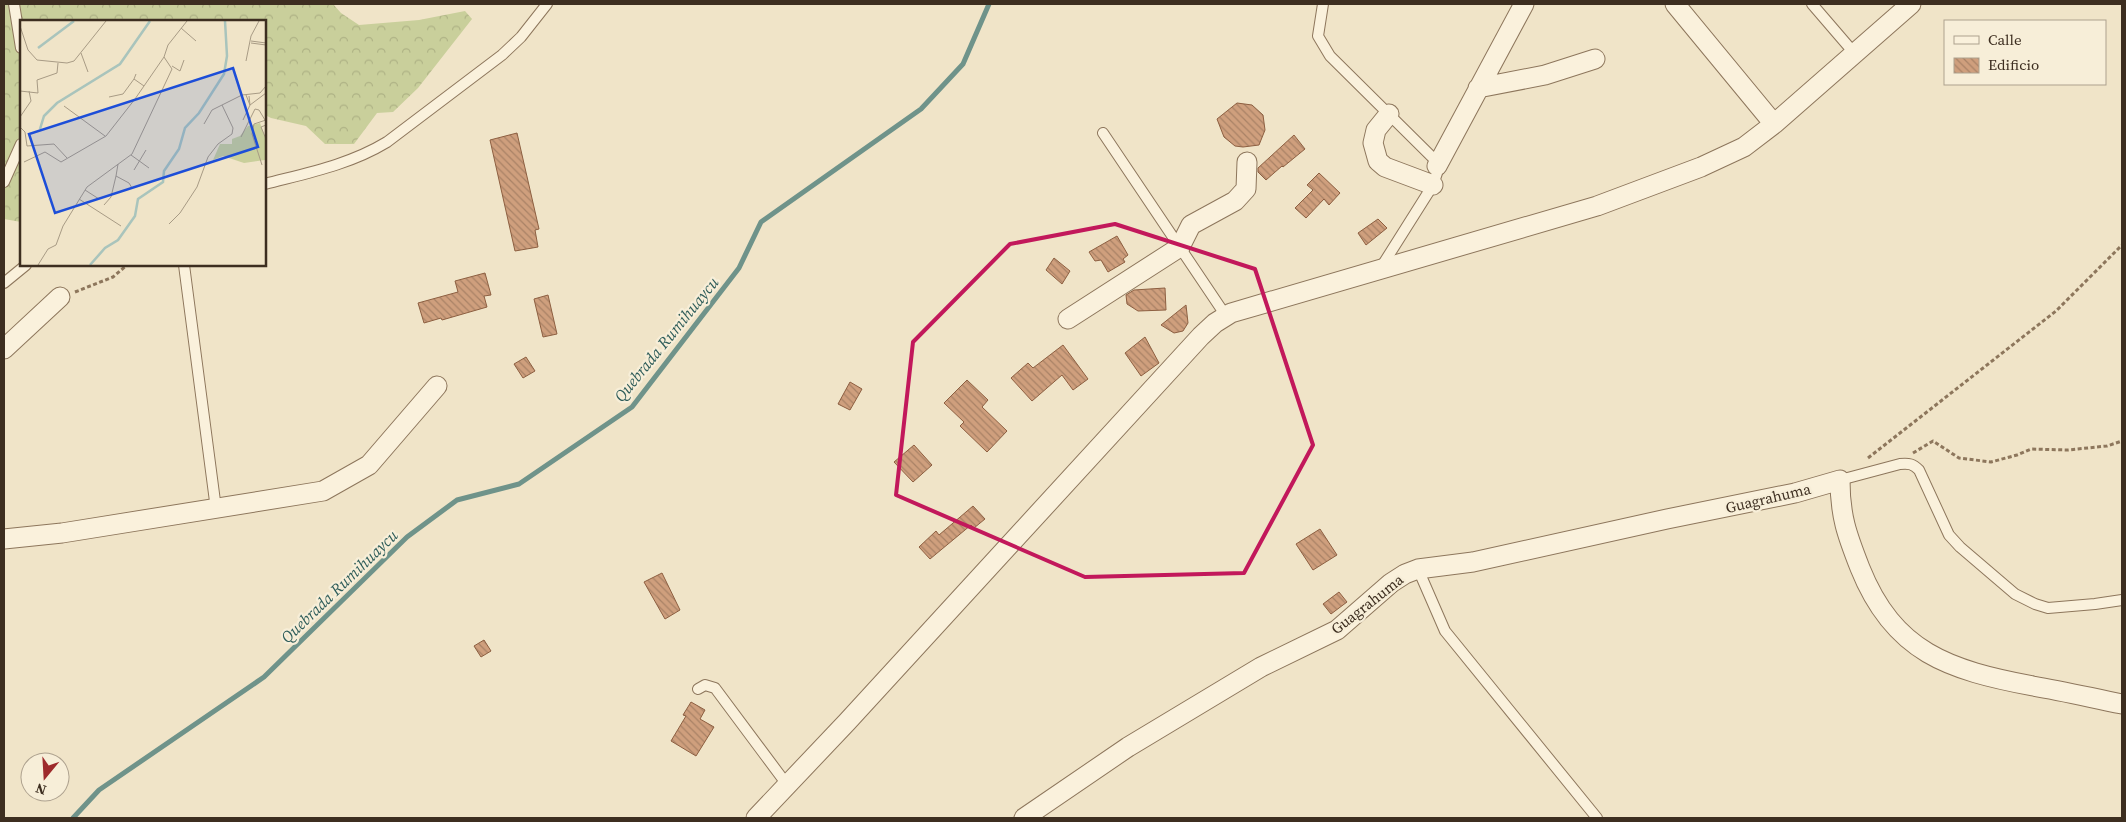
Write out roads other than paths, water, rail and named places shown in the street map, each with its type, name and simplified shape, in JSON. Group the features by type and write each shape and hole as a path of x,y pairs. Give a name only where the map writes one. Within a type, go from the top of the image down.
{"street":[{"path":"1437,166 1524,4"},
{"path":"1675,4 1774,124"},
{"path":"756,818 788,786 1201,336 1226,316 1597,206 1701,167 1744,147 1774,124 1912,4"},
{"path":"1478,88 1544,76 1595,59"},
{"path":"1389,114 1376,130 1373,143 1378,161 1385,167 1433,185"},
{"path":"1068,319 1180,247 1191,225 1235,201 1246,189 1247,162"},
{"path":"4,349 60,297"},
{"path":"4,539 62,533 323,491 369,465 437,386"},
{"path":"1840,480 1842,515 1848,538 1868,586 1883,613 1899,631 1927,653 1949,664 1991,678 2122,704"},
{"name":"Guagrahuma","path":"1024,818 1128,747 1261,668 1336,630 1404,574 1418,569 1473,562 1795,493 1840,480"}],"lane":[{"path":"14,4 20,42"},
{"path":"266,184 339,165 369,153 387,142 502,55 521,38 547,4"},
{"path":"1323,4 1318,36 1330,56 1435,160 1437,166 1433,185 1379,270"},
{"path":"1812,4 1855,54"},
{"path":"1103,133 1226,316"},
{"path":"4,182 20,146"},
{"path":"4,283 25,266"},
{"path":"184,266 216,509"},
{"path":"1840,480 1900,464 1908,463 1914,465 1919,470 1949,535 1960,547 2016,594 2035,604 2048,608 2122,600"},
{"path":"1418,569 1445,631 1597,818"},
{"path":"698,689 705,685 715,688 788,786"}],"waterway":[{"name":"Quebrada Rumihuaycu","path":"73,818 99,790 264,677 407,537 457,500 519,484 632,407 739,268 761,222 921,109 963,64 989,4"}]}
